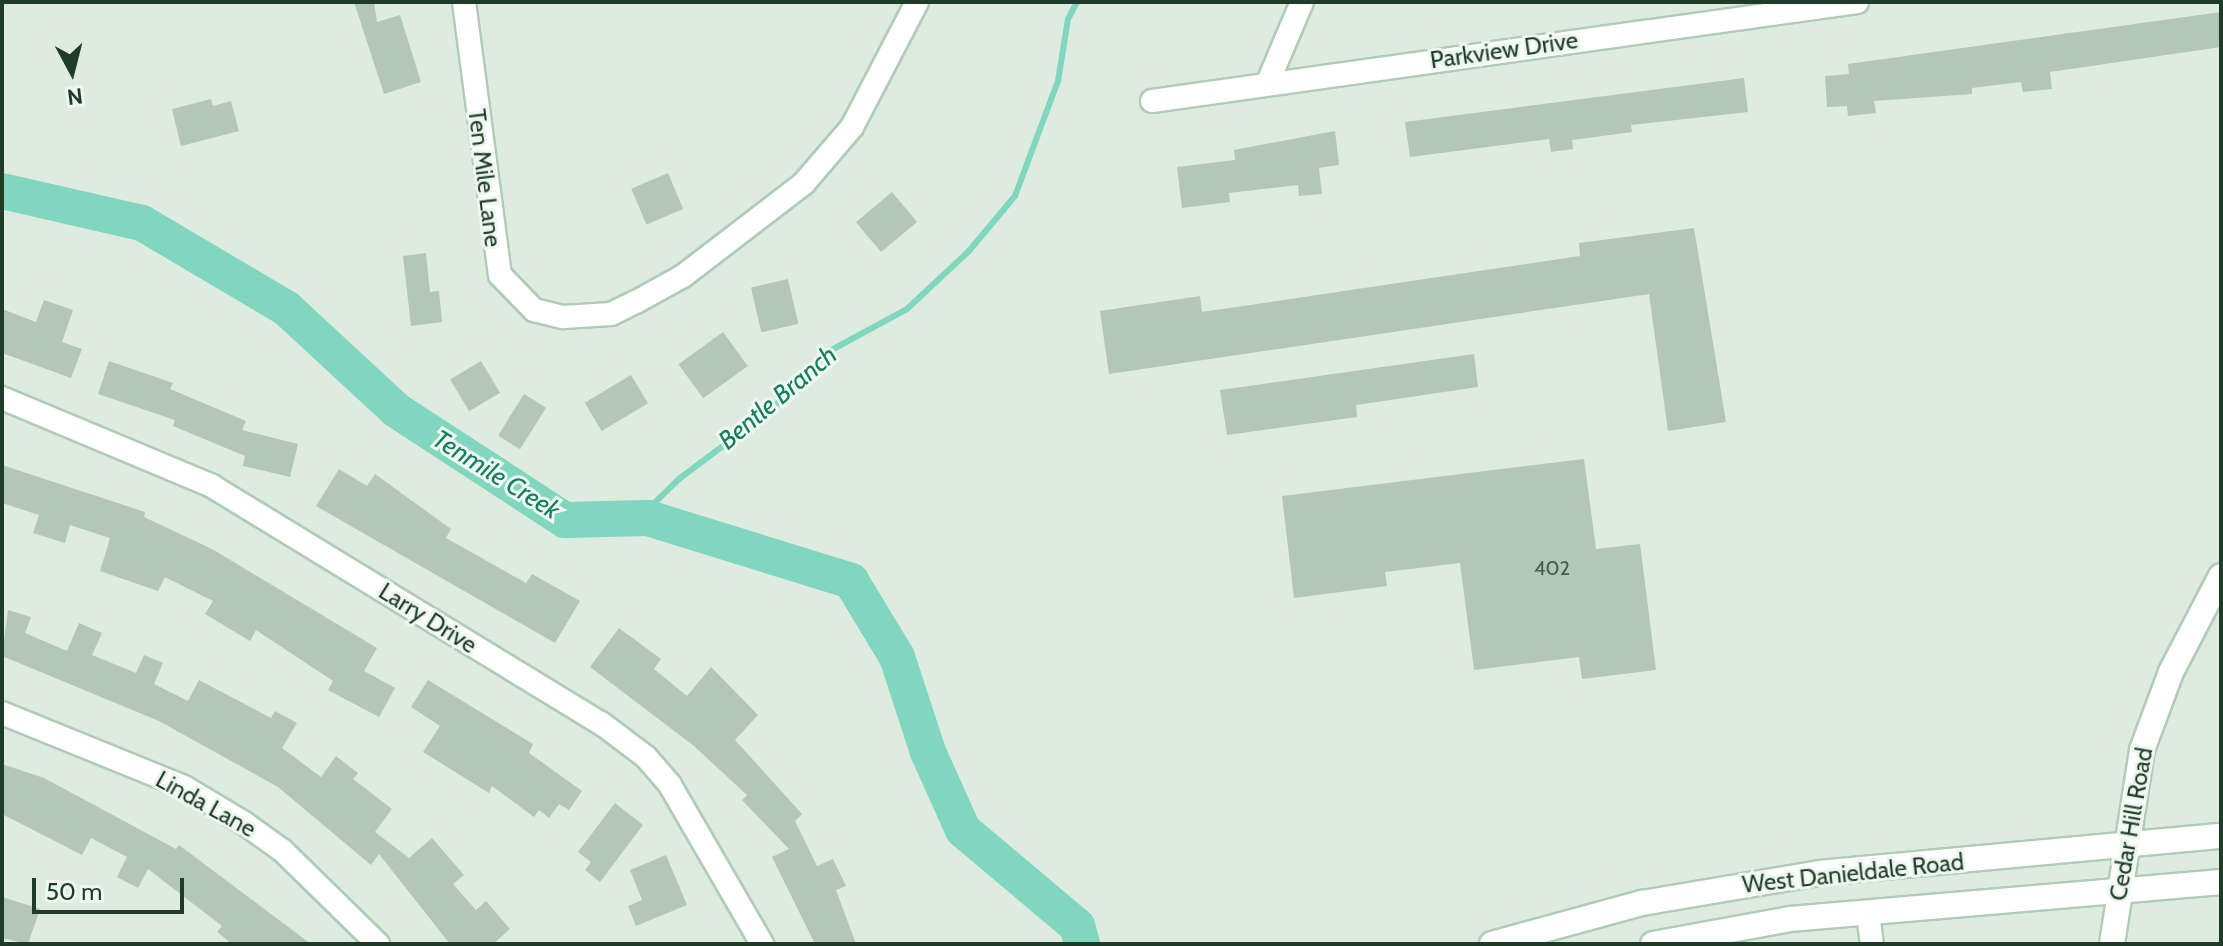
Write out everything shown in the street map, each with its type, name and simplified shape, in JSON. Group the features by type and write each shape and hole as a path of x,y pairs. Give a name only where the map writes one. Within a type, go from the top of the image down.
{"main road":[{"name":"Cedar Hill Road","path":"2112,944 2142,750 2171,672 2221,576"},
{"name":"West Danieldale Road","path":"1492,944 1665,898 1819,873 2221,836"},
{"name":"West Danieldale Road","path":"1663,942 1868,913 2119,894 2221,882"},
{"path":"1663,942 1665,898"}],"street":[{"name":"Ten Mile Lane","path":"464,2 500,275 534,310 563,317 611,314 648,296 804,183 852,127 917,2"},
{"path":"1268,82 1302,2"},
{"name":"Parkview Drive","path":"1152,101 1268,82 1848,3"},
{"name":"Larry Drive","path":"2,398 212,486 601,723 646,757 670,785 762,944"},
{"name":"Linda Lane","path":"2,713 184,787 244,823 283,851 378,944"},
{"path":"1868,913 1872,944"}],"building":[{"path":"354,2 374,2 377,22 400,15 421,82 384,94"},
{"path":"2221,12 2221,47 2050,72 2052,89 2023,92 2021,82 1972,88 1972,94 1874,101 1876,113 1848,116 1847,106 1827,107 1825,76 1849,74 1848,64"},
{"path":"1744,78 1748,112 1631,125 1632,132 1572,140 1573,149 1551,152 1549,139 1410,157 1405,122"},
{"path":"211,99 213,106 231,101 239,131 181,146 172,109"},
{"path":"1335,131 1339,165 1319,168 1322,194 1299,196 1298,185 1229,193 1230,202 1182,208 1177,167 1235,160 1234,150"},
{"path":"668,173 683,209 646,225 631,189"},
{"path":"892,192 917,222 881,252 856,222"},
{"path":"1694,228 1726,422 1668,431 1649,294 1109,374 1100,311 1200,296 1202,312 1580,256 1579,243"},
{"path":"426,253 430,292 439,291 442,322 411,326 403,256"},
{"path":"788,279 798,324 761,332 751,288"},
{"path":"44,300 73,310 62,342 82,349 71,378 2,353 2,309 36,322"},
{"path":"723,332 748,366 703,398 679,364"},
{"path":"1474,354 1478,387 1356,405 1357,417 1227,435 1220,390"},
{"path":"109,361 173,383 170,389 246,421 242,430 298,444 290,477 243,466 245,456 173,426 175,420 98,394"},
{"path":"481,361 500,393 469,411 450,380"},
{"path":"631,375 648,403 602,431 585,403"},
{"path":"524,394 546,408 520,449 498,436"},
{"path":"1584,459 1596,549 1640,544 1656,670 1582,679 1579,657 1474,670 1460,563 1385,572 1387,586 1294,598 1282,496"},
{"path":"2,465 145,512 144,517 212,549 377,648 364,671 395,688 379,717 328,690 333,681 256,630 250,641 205,614 213,601 165,577 158,591 100,571 110,538 70,525 65,543 33,533 39,515 2,503"},
{"path":"339,469 367,486 375,474 451,529 446,538 526,583 532,574 580,601 555,643 316,506"},
{"path":"8,610 31,617 25,633 67,651 79,623 102,633 92,655 136,673 144,655 163,663 154,684 188,701 199,680 271,718 275,711 297,723 282,748 321,777 336,756 358,773 353,779 392,809 375,832 409,858 432,838 464,875 453,884 476,910 486,901 510,929 493,944 450,944 379,854 371,865 278,787 159,721 2,656"},
{"path":"619,628 661,659 654,669 687,696 711,667 758,715 735,740 802,814 795,821 817,866 833,859 846,886 836,890 856,944 815,944 772,857 789,849 742,800 747,795 694,746 590,667"},
{"path":"428,680 533,744 529,753 582,791 569,810 559,804 549,818 539,810 534,817 492,786 489,793 423,752 440,726 411,707"},
{"path":"2,764 44,778 176,849 179,845 311,944 232,944 217,932 222,926 148,869 138,888 117,877 127,857 91,838 82,855 2,814"},
{"path":"615,803 643,825 600,882 585,870 591,862 578,852"},
{"path":"666,855 687,905 636,926 628,906 642,900 630,870"},
{"path":"2,897 40,909 28,944 2,938"}],"waterway":[{"name":"Bentle Branch","path":"639,518 679,479 772,409 826,353 907,309 969,251 1015,196 1058,81 1068,19 1077,2"},
{"name":"Tenmile Creek","path":"2,191 142,223 286,308 396,410 565,520 648,518 851,581 897,657 928,752 963,830 1077,926 1082,944"}]}
